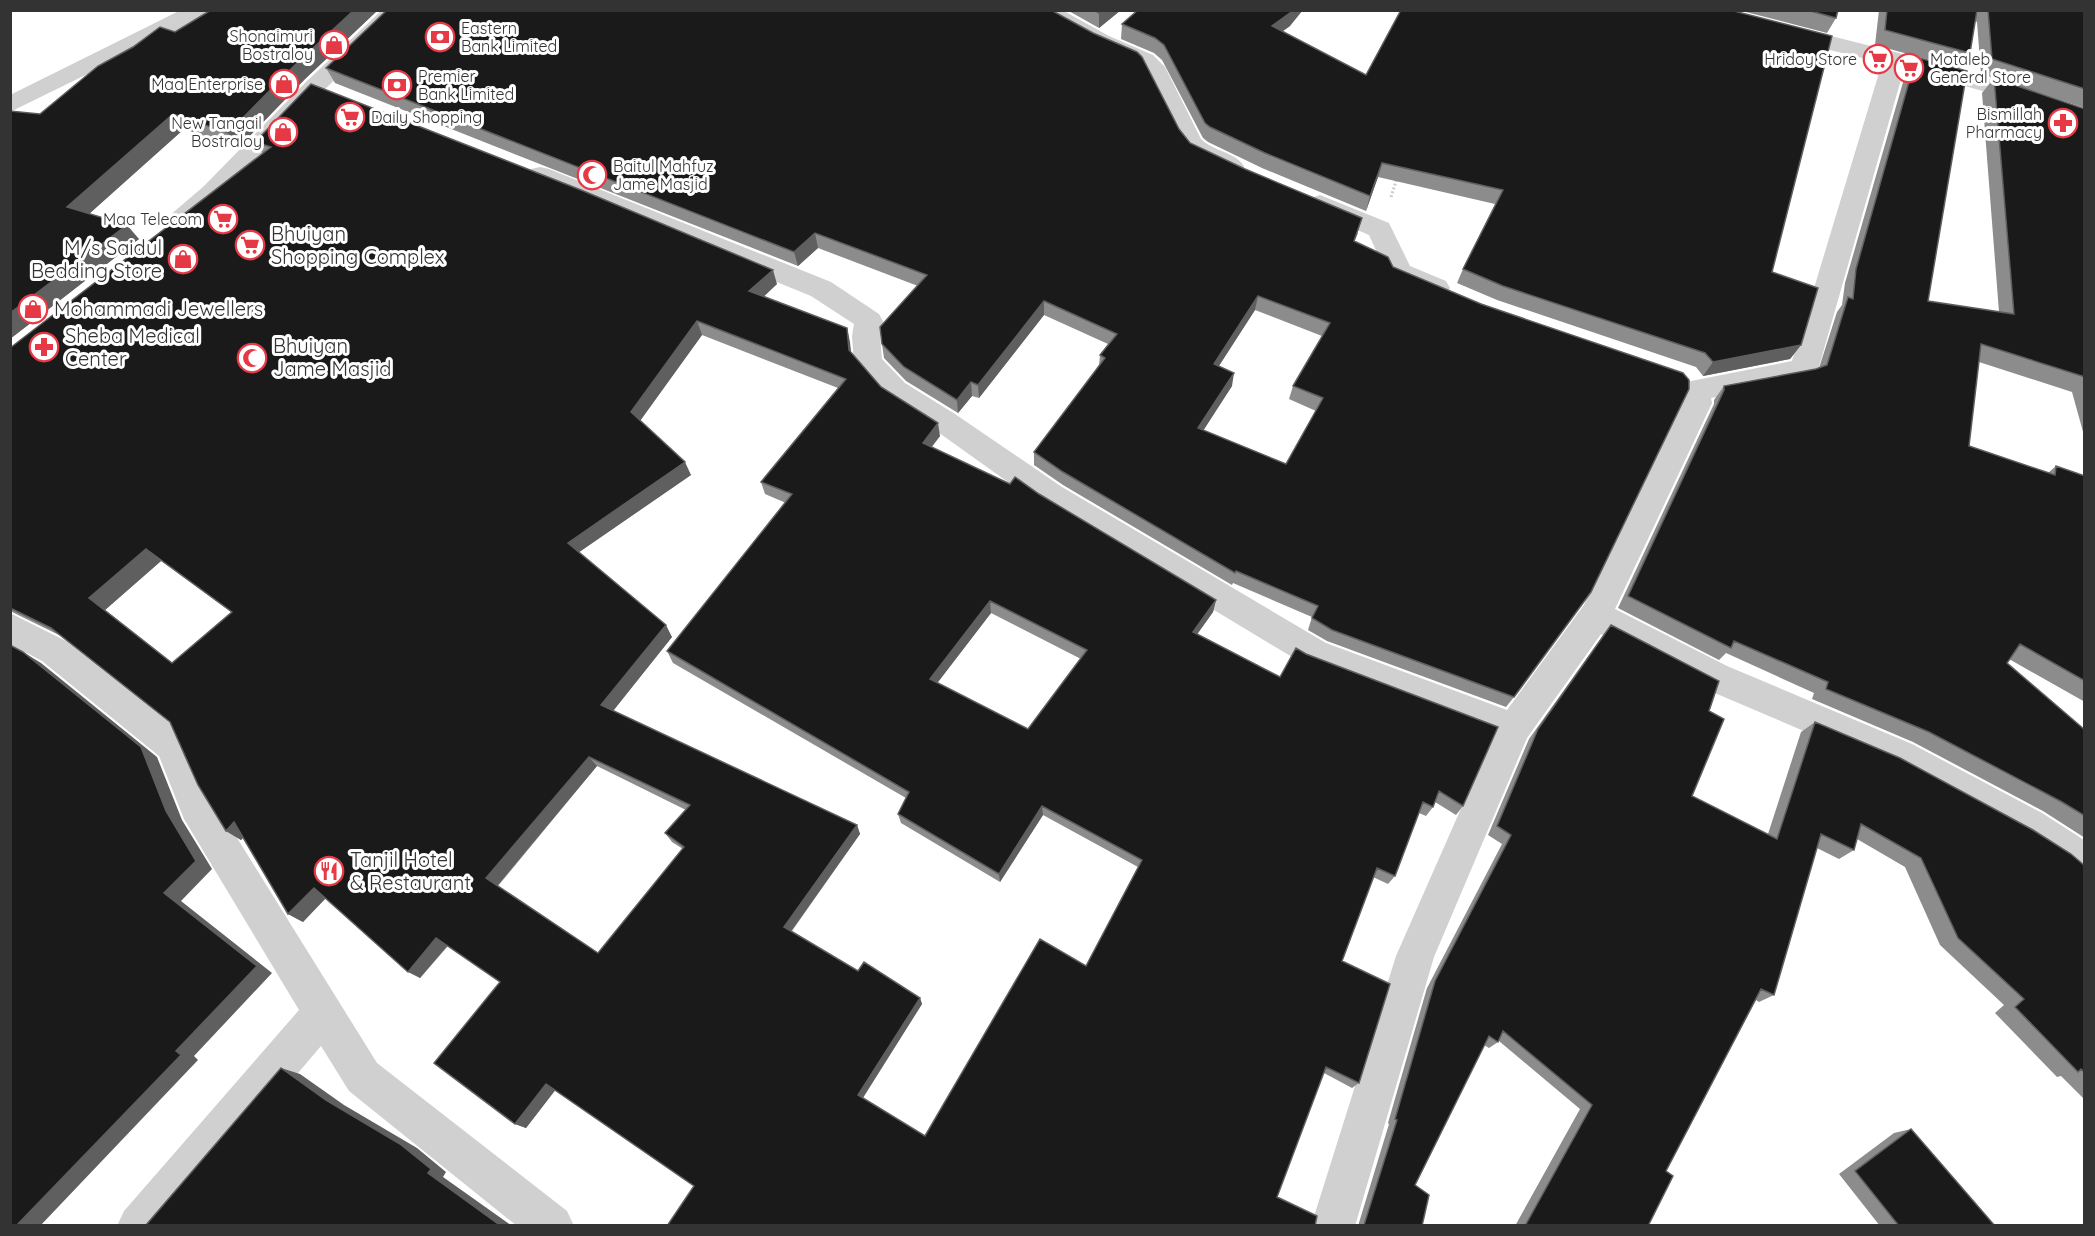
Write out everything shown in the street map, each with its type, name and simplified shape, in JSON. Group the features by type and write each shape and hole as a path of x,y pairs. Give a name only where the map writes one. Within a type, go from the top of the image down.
{"street":[{"path":"10,105 200,10"},
{"path":"162,237 212,193 315,86 396,10"},
{"path":"1044,10 1109,35 1145,60 1153,67 1191,143 1198,150 1252,176"},
{"path":"1698,10 1895,59 1998,88 2085,117"},
{"path":"1333,1226 1415,956 1514,728 1596,615 1697,403 1685,381 1804,370 1895,59"},
{"path":"315,86 347,99"},
{"path":"510,163 821,289 870,321 866,336 868,362 895,391 945,422 1052,496 1314,653 1514,728"},
{"path":"1293,193 1380,229 1399,272 1453,295"},
{"path":"1596,615 1715,677 1899,755 2029,825 2066,848 2085,864"},
{"path":"10,627 54,651 172,745 197,807 363,1077 552,1226"},
{"path":"140,1226 323,1012"}],"path":[{"path":"1380,229 1397,176"}],"building":[{"path":"211,10 354,10 296,64 228,133 173,114 67,207 127,225 10,313 10,111 40,114 98,66 133,47 160,27 175,32"},
{"path":"387,10 1051,10 1093,33 1137,52 1142,57 1179,129 1190,143 1245,169 1362,218 1354,241 1388,257 1393,267 1481,304 1683,373 1689,380 1689,389 1591,592 1514,697 1332,630 1312,618 1318,606 1236,571 1235,573 1063,472 1034,452 1105,358 1100,355 1117,334 1044,301 978,385 971,382 957,400 904,367 882,344 880,327 927,275 815,233 794,252 326,68","holes":["1258,296 1330,323 1293,386 1323,398 1286,464 1198,428 1234,373 1214,364"]},
{"path":"1138,10 1294,10 1272,26 1366,75 1401,10 1730,10 1832,36 1772,272 1818,288 1801,345 1713,362 1705,353 1503,286 1463,269 1503,190 1382,163 1370,196 1265,153 1210,127 1205,123 1164,45 1155,38 1122,24"},
{"path":"1807,10 1838,10 1836,18"},
{"path":"1887,10 1977,10 1970,53 1885,30"},
{"path":"1988,10 2085,10 2085,89 1992,59"},
{"path":"1916,57 1967,71 1928,301 2014,314 1994,78 2085,109 2085,377 1981,344 1969,446 2055,475 2056,466 2085,476 2085,681 2020,644 2007,663 2085,730 2085,816 1929,732 1826,689 1828,682 1734,641 1731,648 1628,596 1724,386 1827,365 1848,297 1853,299 1856,269"},
{"path":"311,84 581,190 773,270 749,291 847,328 849,350 881,387 938,423 923,443 1010,484 1015,477 1039,494 1216,600 1193,632 1280,677 1296,648 1306,654 1498,727 1463,806 1439,791 1433,807 1423,802 1395,876 1377,868 1342,961 1390,984 1359,1083 1326,1067 1277,1197 1317,1216 1315,1226 667,1226 694,1186 546,1084 515,1124 434,1063 500,982 436,938 408,972 314,888 288,914 234,822 226,831 198,785 170,722 51,628 10,608 10,348 271,147 255,142","holes":["697,321 846,379 761,482 792,494 667,651 909,792 898,814 999,874 1042,806 1142,860 1086,966 1040,939 925,1136 858,1095 920,998 864,962 858,971 784,927 857,825 601,705 666,625 568,543 685,462 631,412","146,549 232,612 172,663 89,598","990,601 1087,650 1028,729 930,679","589,757 690,805 665,833 684,847 598,953 486,878"]},
{"path":"1611,625 1719,681 1709,711 1724,719 1692,796 1777,839 1815,722 1900,758 2033,830 2071,854 2085,866 2085,1073 2081,1069 2078,1072 2015,1007 2024,999 1958,938 1921,858 1861,824 1854,850 1821,834 1774,995 1761,989 1666,1171 1673,1176 1648,1226 1525,1226 1592,1105 1503,1031 1498,1042 1489,1036 1415,1185 1429,1195 1422,1226 1361,1226 1364,1225 1397,1120 1395,1119 1435,981 1511,835 1497,826 1538,729"},
{"path":"10,645 23,652 141,747 166,811 196,861 164,893 257,966 176,1051 181,1055 16,1226 10,1226"},
{"path":"281,1068 326,1100 400,1144 431,1169 428,1173 501,1226 143,1226"},
{"path":"1911,1129 1995,1226 1899,1226 1855,1171"}],"place":[{"name":"Eastern Bank Limited","path":"440,37"},
{"name":"Shonaimuri Bostraloy","path":"334,45"},
{"name":"Hridoy Store","path":"1878,59"},
{"name":"Motaleb General Store","path":"1909,68"},
{"name":"Maa Enterprise","path":"284,84"},
{"name":"Premier Bank Limited","path":"397,85"},
{"name":"Daily Shopping","path":"350,117"},
{"name":"Bismillah Pharmacy","path":"2063,123"},
{"name":"New Tangail Bostraloy","path":"283,132"},
{"name":"Baitul Mahfuz Jame Masjid","path":"592,175"},
{"name":"Maa Telecom","path":"223,219"},
{"name":"Bhuiyan Shopping Complex","path":"250,245"},
{"name":"M/s Saidul Bedding Store","path":"183,259"},
{"name":"Mohammadi Jewellers","path":"33,309"},
{"name":"Sheba Medical Center","path":"44,347"},
{"name":"Bhuiyan Jame Masjid","path":"252,358"},
{"name":"Tanjil Hotel & Restaurant","path":"329,871"}]}
